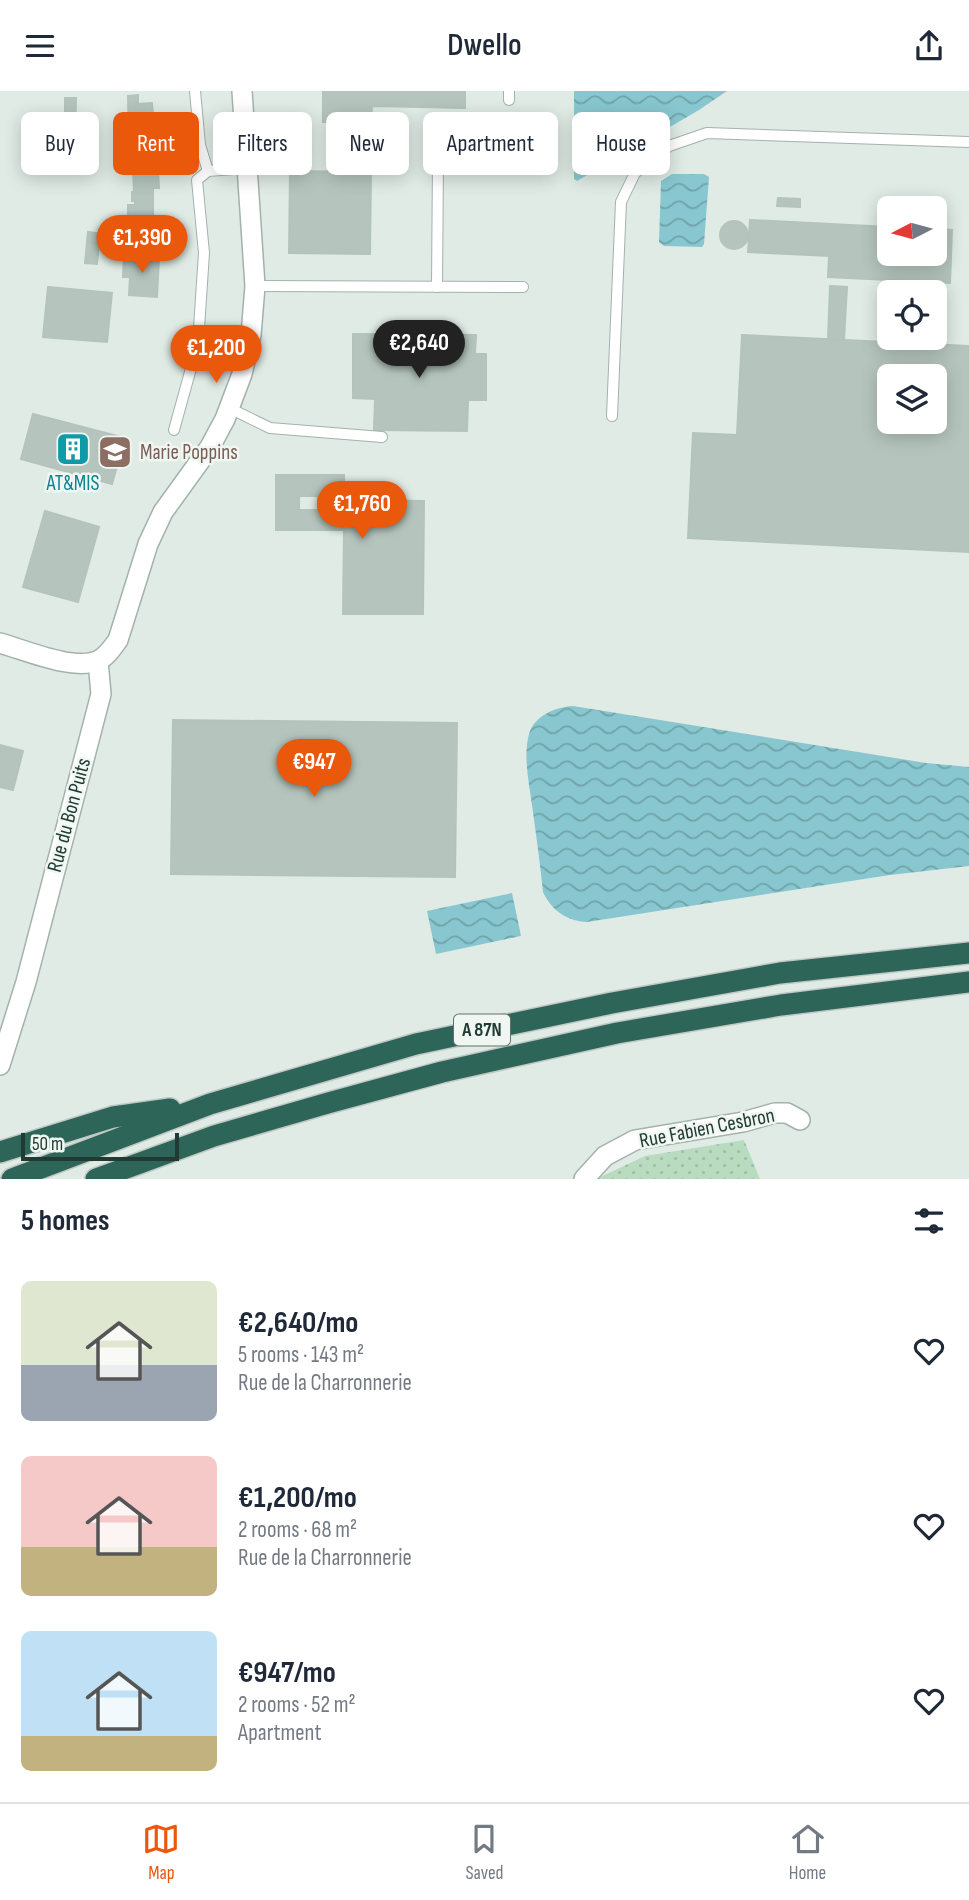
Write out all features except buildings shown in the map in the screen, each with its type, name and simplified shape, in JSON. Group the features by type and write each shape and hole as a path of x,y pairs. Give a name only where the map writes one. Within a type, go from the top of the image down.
{"highway":[{"name":"A 87N","path":"12,1179 210,1104 416,1044 612,1003 780,973 969,953"},
{"name":"A 87N","path":"96,1179 214,1136 442,1072 590,1039 781,1005 969,982"},
{"path":"0,1152 113,1117 210,1104"}],"street":[{"path":"242,91 243,112"},
{"path":"0,643 71,664 98,661 118,640 148,544 163,512 210,447 242,373 251,335 255,286 247,175"},
{"name":"Rue du Bon Puits","path":"0,1065 26,982 101,694 98,661"},
{"name":"Rue Fabien Cesbron","path":"584,1179 605,1156 635,1140 743,1122 775,1113 787,1113 800,1120"}],"lane":[{"path":"195,91 200,145 208,171"},
{"path":"612,416 621,202 635,173 669,146 707,133 969,142"},
{"path":"174,430 198,343 204,253 197,180 208,171 213,171"},
{"path":"437,287 438,175"},
{"path":"255,286 523,287"},
{"path":"229,408 270,428 382,436"}],"green space":[{"path":"744,1140 760,1179 596,1179 645,1156"}],"water":[{"path":"574,91 727,91 670,127 670,112 574,112"},
{"path":"672,174 704,174 709,177 702,247 664,246 659,242 661,181"},
{"path":"574,175 587,175 577,181"},
{"path":"573,706 926,763 969,767 969,866 890,875 587,922 573,920 556,910 543,892 528,779 527,751 529,734 540,717 559,708"},
{"path":"512,893 521,936 436,954 427,911"}],"place":[{"name":"AT&MIS","path":"73,449"},
{"name":"Marie Poppins","path":"115,452"}]}
